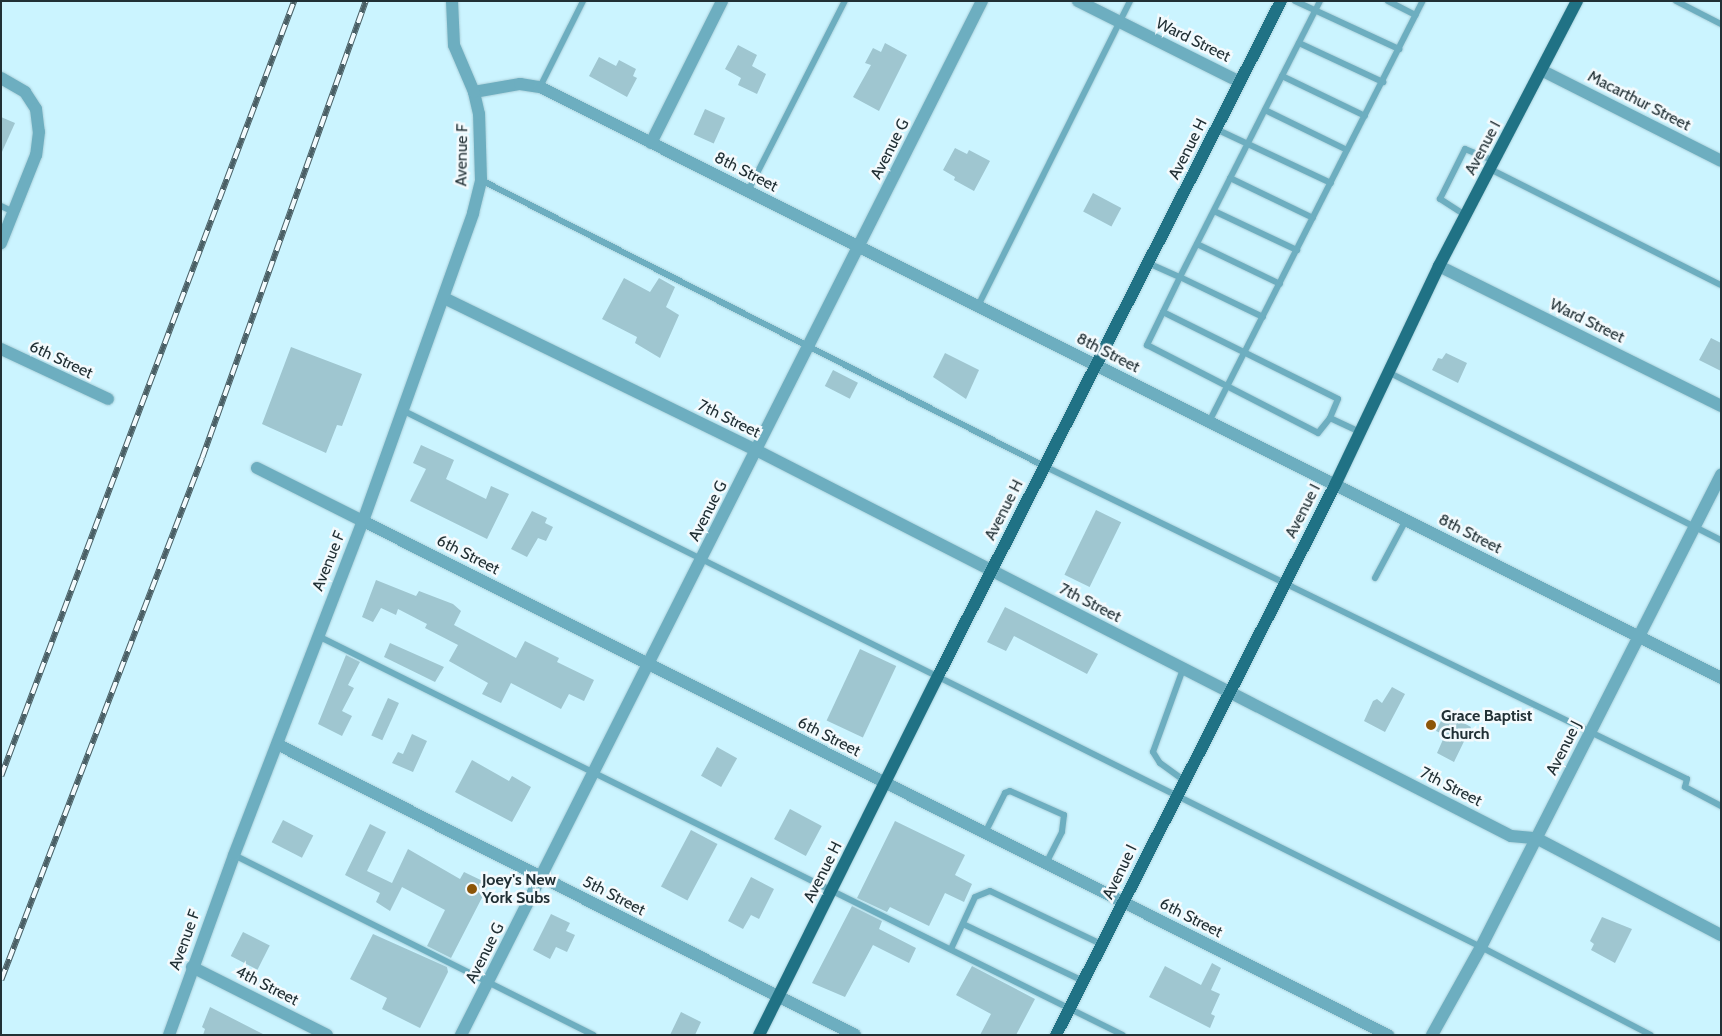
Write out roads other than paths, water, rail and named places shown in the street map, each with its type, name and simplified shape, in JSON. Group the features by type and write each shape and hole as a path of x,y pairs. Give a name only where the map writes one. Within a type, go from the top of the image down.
{"main road":[{"name":"Avenue H","path":"759,1035 1044,466 1281,1"},
{"name":"Avenue I","path":"1056,1035 1227,692 1285,585 1335,485 1439,266 1543,71 1577,1"}],"street":[{"name":"Avenue F","path":"169,1035 192,967 317,635 363,521 444,298 481,180 479,114 474,92 454,45 452,1"},
{"path":"651,143 722,1"},
{"name":"Avenue G","path":"461,1035 982,1"},
{"name":"Ward Street","path":"1078,1 1240,82"},
{"name":"Macarthur Street","path":"1543,71 1721,161"},
{"path":"1,78 26,92 36,109 39,132 36,155 1,243"},
{"name":"8th Street","path":"474,92 520,84 540,87 1721,678"},
{"name":"Ward Street","path":"1439,266 1721,406"},
{"name":"7th Street","path":"444,298 756,450 1512,836 1536,838 1721,935"},
{"name":"6th Street","path":"1,350 108,399"},
{"name":"6th Street","path":"257,468 1388,1035"},
{"name":"Avenue J","path":"1432,1035 1481,947 1721,475"},
{"name":"5th Street","path":"277,744 855,1035"},
{"name":"4th Street","path":"192,967 327,1035"}],"lane":[{"path":"540,87 583,1"},
{"path":"748,191 845,1"},
{"path":"978,306 1130,1"},
{"path":"1295,1 1399,49"},
{"path":"1163,312 1338,399 1330,418 1318,433 1147,345 1163,312 1180,277 1320,1"},
{"path":"1388,1 1416,15"},
{"path":"1209,422 1424,1"},
{"path":"1676,1 1721,24"},
{"path":"1299,43 1382,82"},
{"path":"1282,76 1365,116"},
{"path":"1265,110 1347,150"},
{"path":"1216,129 1331,183"},
{"path":"1465,215 1440,199 1465,149 1721,285"},
{"path":"1230,178 1313,218"},
{"path":"481,180 1044,466 1285,585 1687,779 1685,787 1721,806"},
{"path":"1,206 14,212"},
{"path":"1214,211 1297,250"},
{"path":"1197,244 1280,284"},
{"path":"1148,263 1262,317"},
{"path":"1388,372 1721,540"},
{"path":"402,410 1481,947 1650,1035"},
{"path":"1330,418 1360,432"},
{"path":"1375,578 1406,520"},
{"path":"317,635 1123,1035"},
{"path":"1183,669 1153,752 1160,763 1183,780"},
{"path":"985,833 1005,793 1021,794 1064,815 1062,832 1046,864"},
{"path":"234,855 594,1035"},
{"path":"951,949 975,898 990,891 1101,944"},
{"path":"963,924 1083,981"}],"railway":[{"path":"1,776 294,1"},
{"path":"1,980 202,458 366,1"}],"place":[{"name":"Grace Baptist Church","path":"1431,725"},
{"name":"Joey's New York Subs","path":"472,889"}]}
